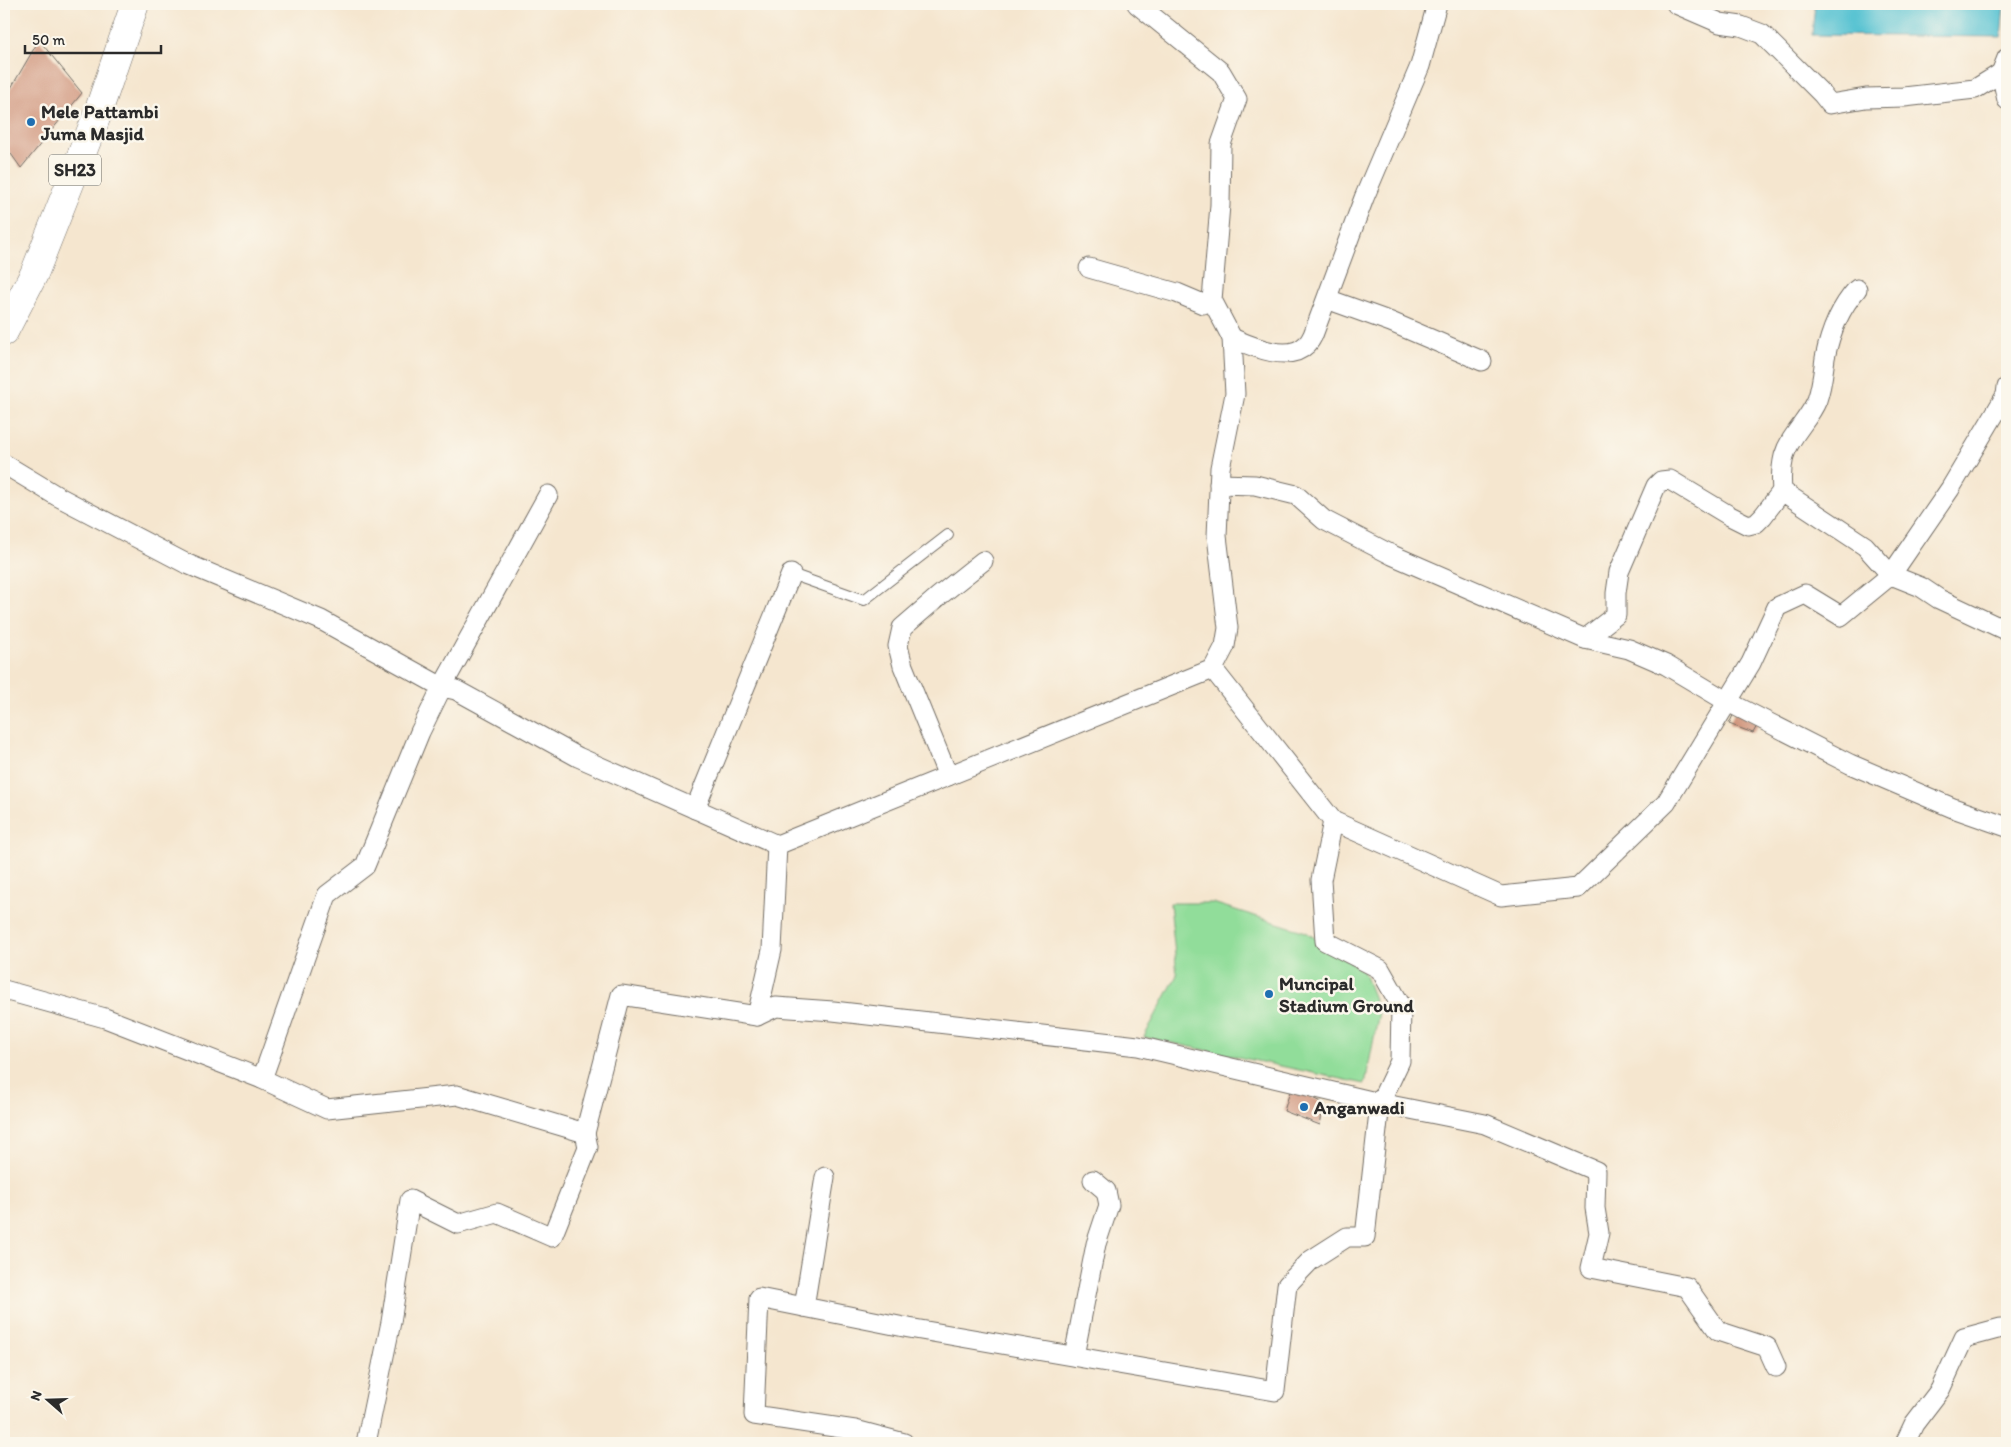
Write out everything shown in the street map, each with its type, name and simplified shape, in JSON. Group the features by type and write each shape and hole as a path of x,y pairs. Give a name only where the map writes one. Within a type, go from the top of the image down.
{"main road":[{"name":"SH23","path":"4,332 34,274 96,118 135,4"}],"street":[{"path":"4,464 58,496 185,563 321,620 442,687 456,690 578,757 777,845 1212,669 1225,646 1228,628 1217,536 1220,468 1236,394 1232,338 1212,300 1220,205 1221,144 1237,99 1221,72 1137,4"},
{"path":"1232,338 1258,349 1284,353 1295,352 1306,346 1313,335 1364,198 1420,66 1437,4"},
{"path":"1676,4 1720,23 1741,26 1762,34 1830,104 1866,98 1904,97 1975,89 2004,65"},
{"path":"2004,65 2007,100"},
{"path":"1089,268 1177,293 1203,304 1212,300"},
{"path":"1585,639 1616,615 1616,592 1620,572 1651,495 1661,481 1670,480 1748,525 1756,523 1763,516 1782,491 1781,472 1785,455 1793,439 1812,412 1823,382 1830,338 1847,300 1857,289"},
{"path":"1326,299 1391,322 1482,361"},
{"path":"1212,669 1332,821 1501,896 1578,888 1666,803 1751,663 1777,608 1805,594 1841,616 1891,574 1950,489 2006,396 2007,387"},
{"path":"1219,484 1255,485 1296,495 1324,520 1344,532 1585,639 1629,649 1666,665 1728,702 1850,764 1952,808 2007,828"},
{"path":"1782,491 1865,546 1891,574 1921,587 1939,599 2007,631"},
{"path":"262,1079 327,895 365,866 420,732 442,687 548,495"},
{"path":"948,776 903,666 898,646 902,628 983,561"},
{"path":"695,809 791,574"},
{"path":"904,1443 854,1430 754,1415 759,1298 1275,1391 1287,1285 1311,1260 1347,1237 1365,1237 1380,1103 1400,1062 1401,1006 1380,969 1325,940 1322,880 1332,821"},
{"path":"757,1016 772,950 777,845"},
{"path":"4,990 105,1018 262,1079 327,1109 457,1095 585,1133"},
{"path":"366,1443 391,1322 410,1200 458,1224 497,1213 552,1237 588,1147 585,1133 622,995 757,1016 776,1007 1138,1046 1380,1103 1485,1124 1596,1171 1595,1208 1599,1233 1591,1268 1687,1287 1718,1331 1767,1347 1776,1367"},
{"path":"804,1307 825,1178"},
{"path":"1074,1356 1096,1244 1109,1205 1106,1191 1093,1180"},
{"path":"1905,1443 1914,1424 1940,1390 1964,1338 2001,1328 2007,1329"}],"lane":[{"path":"791,574 864,600 948,536"}],"green space":[{"name":"Muncipal Stadium Ground","path":"1170,903 1213,903 1306,932 1363,971 1379,1012 1365,1084 1144,1037 1177,975"}],"water":[{"path":"1815,4 2004,4 2001,37 1812,35"}],"building":[{"name":"Mele Pattambi Juma Masjid","path":"39,40 82,93 21,168 4,144 4,100"},
{"path":"1735,711 1758,724 1753,733 1729,724"},
{"name":"Anganwadi","path":"1291,1088 1324,1103 1320,1125 1284,1111"}],"place":[{"name":"Mele Pattambi Juma Masjid","path":"31,122"},
{"name":"Muncipal Stadium Ground","path":"1269,994"},
{"name":"Anganwadi","path":"1304,1107"}]}
